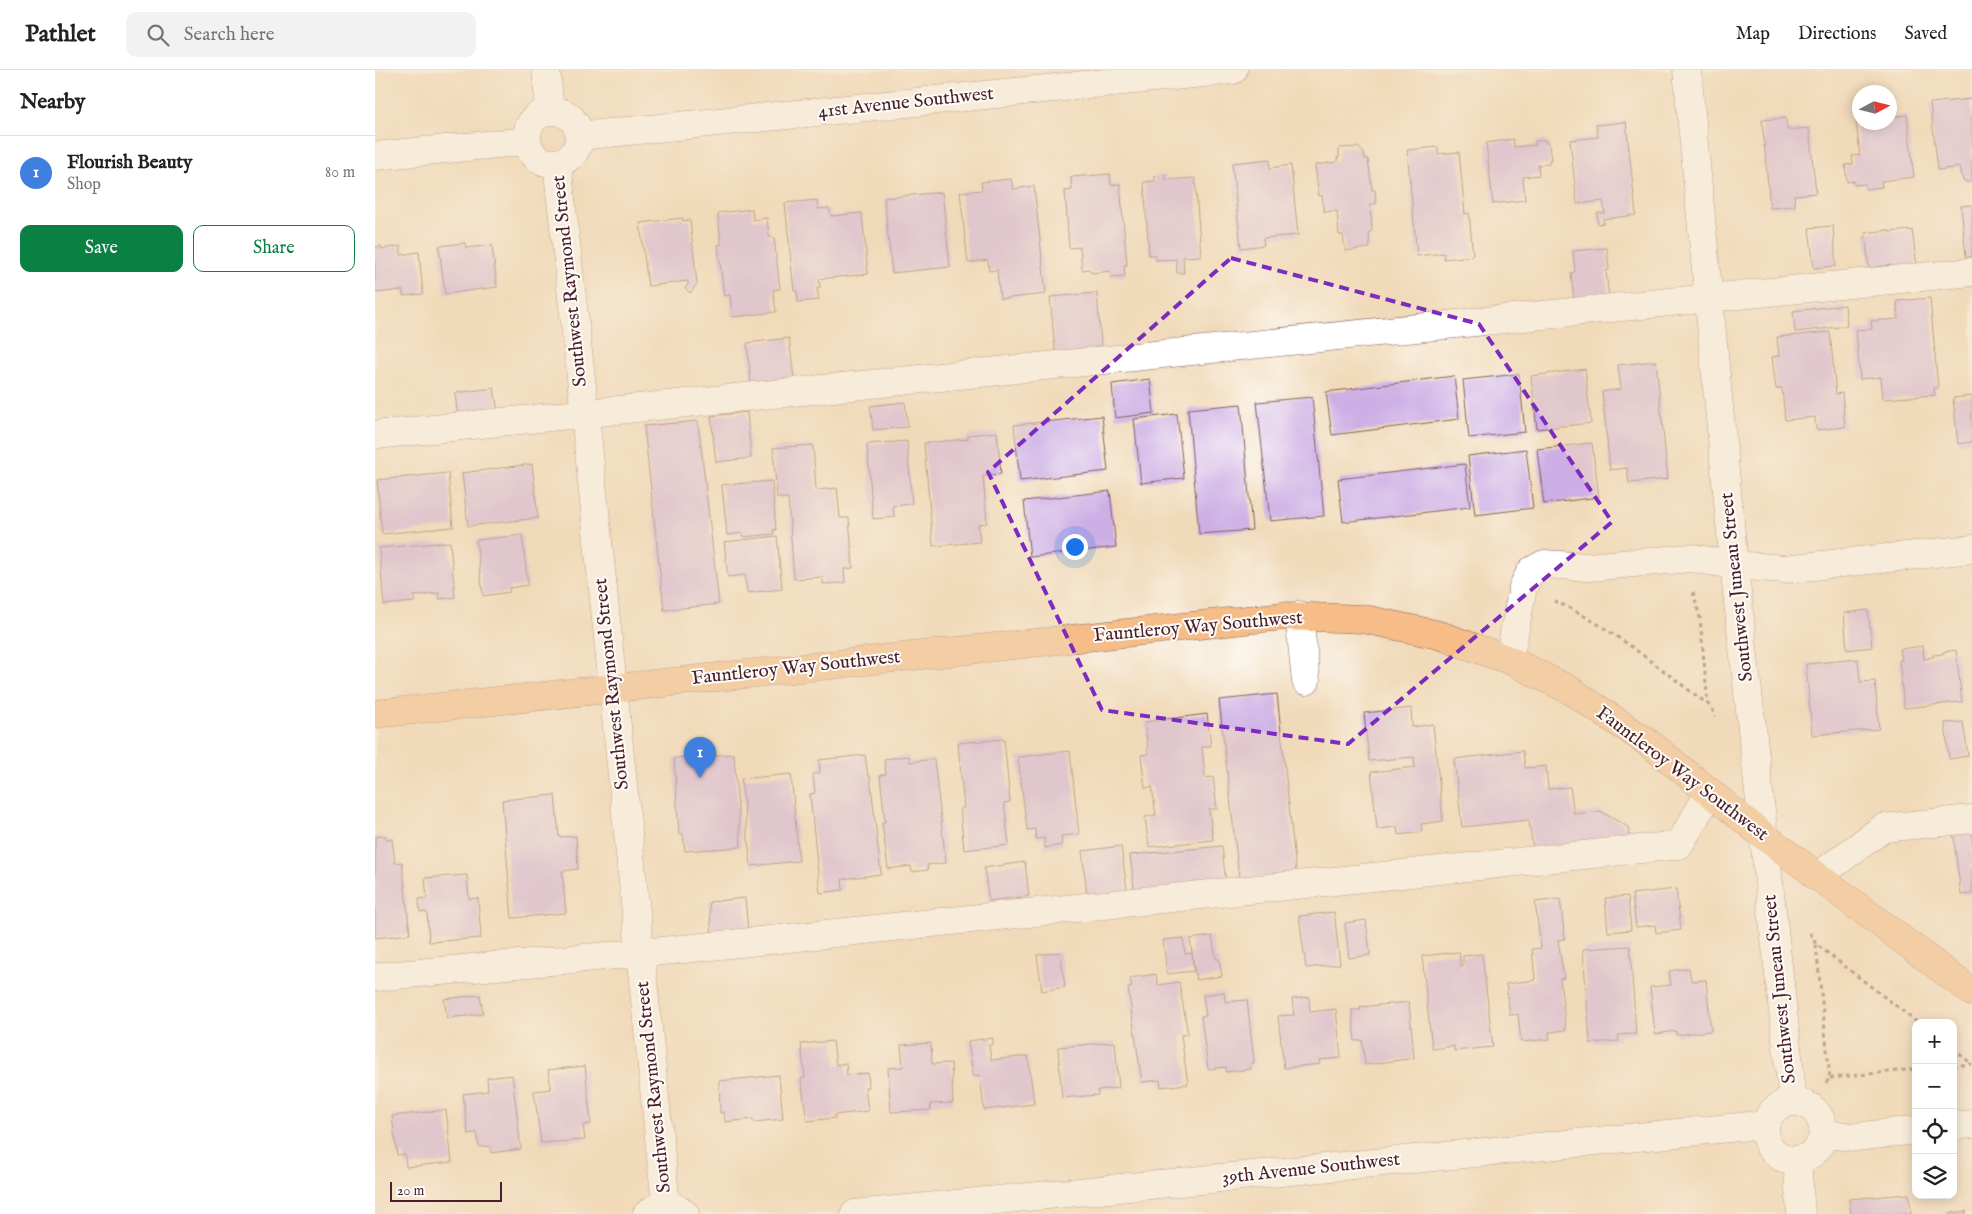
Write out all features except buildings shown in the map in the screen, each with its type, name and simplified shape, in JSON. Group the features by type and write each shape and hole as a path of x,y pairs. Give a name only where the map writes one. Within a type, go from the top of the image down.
{"main road":[{"name":"Fauntleroy Way Southwest","path":"375,714 1283,616 1299,615 1373,621 1439,635 1509,660 1570,690 1650,744 1817,877 1972,992"}],"street":[{"path":"546,70 550,111"},
{"name":"41st Avenue Southwest","path":"579,136 1233,70"},
{"name":"Southwest Juneau Street","path":"1687,70 1734,565 1793,1102"},
{"path":"550,111 563,113 571,117 576,124 579,136 577,150 571,157 557,163 545,163 537,158 531,152 527,141 528,128 533,121 539,115 550,111"},
{"path":"375,156 527,141"},
{"name":"Southwest Raymond Street","path":"557,163 585,414 666,1211"},
{"path":"375,435 1972,272"},
{"path":"1509,660 1523,586 1531,571 1544,564 1587,568 1691,558 1734,565 1785,569 1972,550"},
{"path":"1299,615 1306,681"},
{"path":"375,977 640,953 1329,873 1679,845 1710,792"},
{"path":"1817,877 1883,828 1972,818"},
{"path":"1793,1102 1804,1104 1813,1109 1823,1125 1823,1134 1816,1151 1809,1156 1797,1160 1782,1158 1775,1153 1768,1145 1765,1136 1765,1128 1769,1116 1776,1109 1793,1102"},
{"path":"1957,1126 1972,1124"},
{"name":"39th Avenue Southwest","path":"855,1214 1749,1126 1765,1128"},
{"path":"1823,1134 1855,1137 1912,1130"},
{"path":"1797,1160 1801,1214"}],"path":[{"path":"1548,598 1588,618 1710,707 1700,618 1694,598"},
{"path":"1811,936 1816,944 1914,1019"},
{"path":"1816,944 1830,1078 1912,1069"},
{"path":"1957,1052 1972,1064 1957,1066"}],"highlighted area":[{"path":"1231,258 1479,324 1612,522 1348,744 1102,710 988,472"}],"place":[{"name":"Flourish Beauty","path":"700,778"}]}
